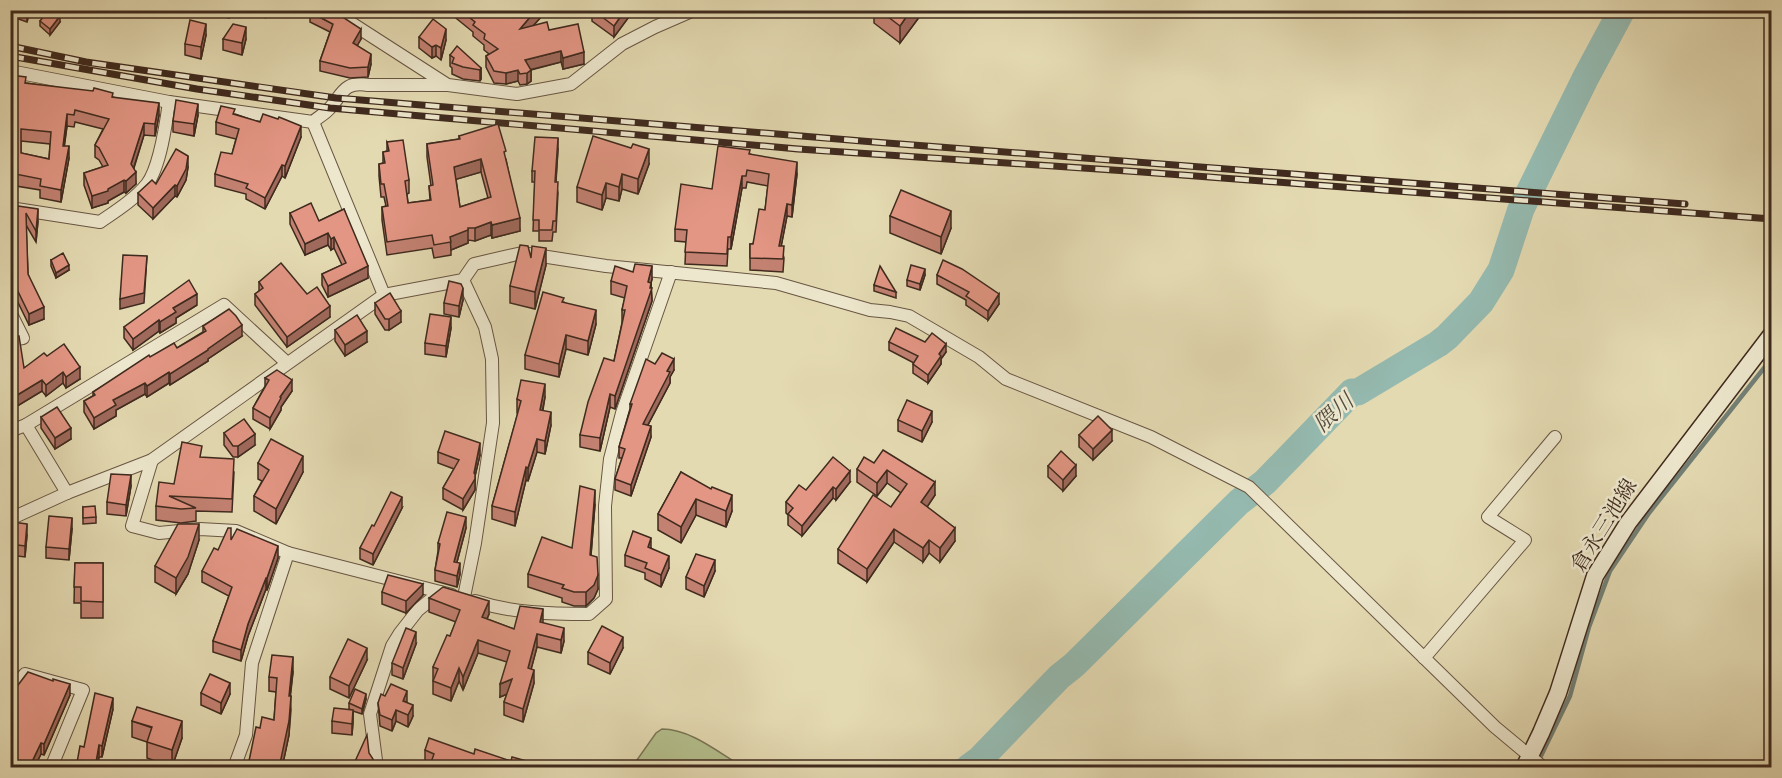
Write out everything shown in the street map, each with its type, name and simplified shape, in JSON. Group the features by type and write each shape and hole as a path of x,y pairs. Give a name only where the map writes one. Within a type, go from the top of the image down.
{"main road":[{"name":"倉永三池線","path":"1527,761 1558,693 1595,576 1628,524 1772,334"}],"street":[{"path":"331,10 448,85"},
{"path":"10,71 169,102 313,122 330,108 336,98 348,87 356,83 448,85 517,94 571,84 622,44 694,10"},
{"path":"10,208 100,222 126,204 149,182 163,142 169,102"},
{"path":"313,122 384,295"},
{"path":"10,519 67,493 152,460 384,295 463,280 474,264 522,253 606,266 776,283 870,310 909,316 979,357 1006,379 1151,437 1249,487 1527,761 1544,768"},
{"path":"152,460 132,526 159,533 200,529 236,531 288,553 464,597 497,608 545,614 589,614 606,598 605,506 610,459 622,413 671,272"},
{"path":"463,280 485,327 492,359 493,402 493,423 477,532 464,597"},
{"path":"10,431 26,425 224,305 287,363"},
{"path":"10,312 23,338 10,340"},
{"path":"26,425 67,493"},
{"path":"1424,658 1525,540 1488,517 1555,437"},
{"path":"234,768 246,735 252,663 288,553"},
{"path":"377,768 370,714 392,646 399,633 418,610 441,591"},
{"path":"10,694 25,674 83,690 51,768"}],"green space":[{"path":"662,729 694,737 743,767 632,767 656,733"}],"building":[{"path":"49,10 54,10 60,16 50,29 40,21"},
{"path":"311,10 332,10 361,29 353,43 371,54 368,67 350,68 320,61 333,24 310,12"},
{"path":"460,10 536,10 520,29 547,22 549,30 578,24 584,52 563,58 561,51 525,60 531,70 527,73 520,74 518,70 506,73 494,71 486,56 498,49 484,39 485,34 473,25 475,22"},
{"path":"593,10 625,10 614,26"},
{"path":"879,10 911,10 900,26"},
{"path":"433,19 446,29 441,48 436,45 432,47 419,37"},
{"path":"190,20 206,24 201,47 185,44"},
{"path":"233,24 246,27 242,43 223,39"},
{"path":"457,46 481,68 480,70 452,63 454,58 450,55"},
{"path":"10,75 26,77 25,83 93,91 94,88 113,93 112,97 159,103 155,124 144,123 131,164 136,172 126,181 124,180 108,191 92,196 84,173 108,165 95,145 109,119 75,110 74,115 67,114 63,146 69,146 61,190 40,186 41,179 10,173","holes":["21,129 51,132 49,159 21,153"]},
{"path":"176,100 198,104 194,124 173,121"},
{"path":"221,106 235,109 233,114 260,122 263,114 278,119 279,117 301,126 285,166 282,165 265,198 246,188 248,184 215,174 221,152 232,154 239,129 216,122"},
{"path":"498,124 520,218 468,228 450,237 451,242 434,245 432,235 387,242 382,207 388,206 384,184 381,184 379,164 385,163 383,152 389,151 387,142 403,140 409,180 405,181 408,203 431,200 429,186 433,185 427,144 460,139 459,136","holes":["481,159 491,197 460,207 454,167"]},
{"path":"593,136 631,148 633,144 649,149 638,179 622,174 619,187 606,183 602,195 577,187"},
{"path":"535,137 558,138 555,182 558,182 556,221 553,221 552,230 539,230 539,220 533,220 535,171 532,171"},
{"path":"718,146 750,150 749,154 797,162 792,205 787,204 779,246 784,246 783,259 750,258 750,244 753,244 759,209 765,210 769,174 747,170 746,176 742,176 731,237 728,237 727,254 685,252 687,230 675,229 681,184 712,189"},
{"path":"176,149 188,156 186,169 177,186 175,185 153,208 138,193 152,180 156,184"},
{"path":"901,190 951,211 941,237 890,216"},
{"path":"311,203 319,221 344,209 368,266 328,286 322,274 346,263 334,237 331,239 328,233 305,244 290,213"},
{"path":"18,206 38,209 36,231 26,213 28,274 44,307 29,314 10,275 10,245 13,245"},
{"path":"520,245 528,246 531,258 532,246 546,248 535,292 510,286"},
{"path":"63,253 69,265 56,273 51,260"},
{"path":"123,255 147,256 144,293 120,299"},
{"path":"943,260 962,269 999,294 988,311 966,296 969,292 937,275"},
{"path":"281,263 307,294 317,287 330,306 287,337 255,294 263,288 259,282"},
{"path":"635,264 652,266 648,282 651,283 650,288 652,288 615,396 610,394 600,438 580,435 588,402 604,358 614,361 625,310 622,310 627,286 611,281 615,266 633,272"},
{"path":"911,265 925,269 920,284 907,280"},
{"path":"880,266 896,292 874,285"},
{"path":"189,280 197,294 173,308 176,312 160,322 159,320 133,339 124,327"},
{"path":"449,281 461,284 463,288 459,306 444,303"},
{"path":"543,292 564,298 562,302 596,310 588,341 566,335 559,364 525,355"},
{"path":"390,293 401,311 385,319 375,303"},
{"path":"229,309 242,325 170,374 169,372 147,386 145,383 113,400 116,405 94,418 84,401 95,395 93,392 149,355 150,357 174,343 177,348 206,331 203,326"},
{"path":"430,314 451,317 446,346 425,343"},
{"path":"357,315 367,331 345,345 335,330"},
{"path":"896,328 925,342 932,333 946,344 928,375 913,364 918,356 889,342"},
{"path":"10,336 19,336 24,368 44,353 47,356 64,344 80,367 66,377 63,372 46,385 42,380 14,397 10,390"},
{"path":"662,353 674,359 667,371 670,372 643,424 651,426 631,485 615,479 625,449 619,447 632,404 630,404 646,359 655,364"},
{"path":"277,370 292,380 280,397 270,418 253,408 269,380 265,378"},
{"path":"521,380 545,384 540,410 551,412 545,441 537,439 528,468 526,467 515,512 492,506 521,401 517,399"},
{"path":"907,400 932,411 922,431 898,420"},
{"path":"57,407 71,428 55,438 41,417"},
{"path":"1098,416 1112,430 1093,449 1079,435"},
{"path":"244,419 255,434 238,446 233,446 224,433"},
{"path":"445,431 480,443 474,473 475,479 463,499 443,488 459,460 438,452"},
{"path":"271,439 303,456 276,509 254,496 269,470 258,463"},
{"path":"182,442 202,446 200,457 234,459 232,499 169,496 196,508 156,506 159,482 174,484"},
{"path":"883,450 935,482 921,502 955,528 940,548 929,540 923,548 894,529 867,569 838,549 873,495 891,507 907,484 887,470 877,483 857,469 864,457 874,463"},
{"path":"1061,451 1076,465 1063,480 1048,466"},
{"path":"833,457 850,471 836,489 833,487 802,526 788,514 793,508 786,502 799,485 806,490"},
{"path":"681,472 711,489 712,487 732,495 726,511 696,499 681,527 658,514"},
{"path":"111,474 131,475 126,505 107,502"},
{"path":"580,486 595,490 590,555 597,557 598,575 594,585 586,592 574,592 562,588 564,585 528,574 542,537 572,548"},
{"path":"391,492 402,497 373,554 360,548"},
{"path":"95,506 96,517 83,518 83,507"},
{"path":"447,512 466,517 454,562 460,563 457,576 435,570 440,544 438,543"},
{"path":"49,516 72,518 69,549 46,547"},
{"path":"12,522 27,524 25,546 10,544"},
{"path":"178,524 199,524 188,557 176,578 155,566"},
{"path":"228,528 231,528 231,540 237,529 278,546 248,624 241,650 213,641 232,587 202,571 214,548 218,550"},
{"path":"633,531 651,538 648,547 669,556 661,575 645,568 647,563 625,555"},
{"path":"696,554 715,560 704,586 686,577"},
{"path":"75,563 103,563 103,602 81,601 81,587 74,587"},
{"path":"388,575 423,584 406,601 382,592"},
{"path":"443,587 489,601 482,617 514,629 520,606 543,609 540,622 564,628 561,640 537,634 528,668 534,670 523,709 504,702 512,679 500,684 510,651 478,640 463,677 459,668 451,688 433,681 438,669 433,667 447,635 450,636 460,610 429,598"},
{"path":"602,626 623,637 610,663 588,652"},
{"path":"406,628 416,632 403,668 392,663"},
{"path":"348,639 367,648 349,686 330,677"},
{"path":"10,642 17,646 10,660"},
{"path":"272,655 293,657 289,721 279,768 249,761 256,727 260,728 262,717 274,720 277,678 269,677"},
{"path":"28,672 70,684 44,744 41,743 29,768 10,768 10,698"},
{"path":"210,674 230,683 221,703 201,693"},
{"path":"391,684 407,691 403,701 413,705 408,715 396,710 392,720 380,715 378,703 381,694 385,696"},
{"path":"355,689 366,694 362,709 349,703"},
{"path":"95,693 113,698 102,746 99,745 95,768 76,768 80,746 84,747"},
{"path":"137,707 182,721 172,750 147,742 152,727 132,721"},
{"path":"334,708 353,710 352,724 332,721"},
{"path":"367,735 369,753 376,768 352,768"},
{"path":"429,738 474,754 475,749 511,761 512,757 534,763 533,768 429,768 434,754 425,750"}],"waterway":[{"name":"隈川","path":"968,768 979,760 1059,677 1074,665 1239,502 1265,482 1352,392 1358,392 1438,344 1481,302 1501,270 1521,209 1622,10"},
{"path":"1538,762 1570,696 1589,627 1610,571 1649,513 1772,358"}],"railway":[{"path":"10,46 86,62 336,98 1685,204"},
{"path":"10,56 197,89 330,108 798,149 1772,219"}]}
